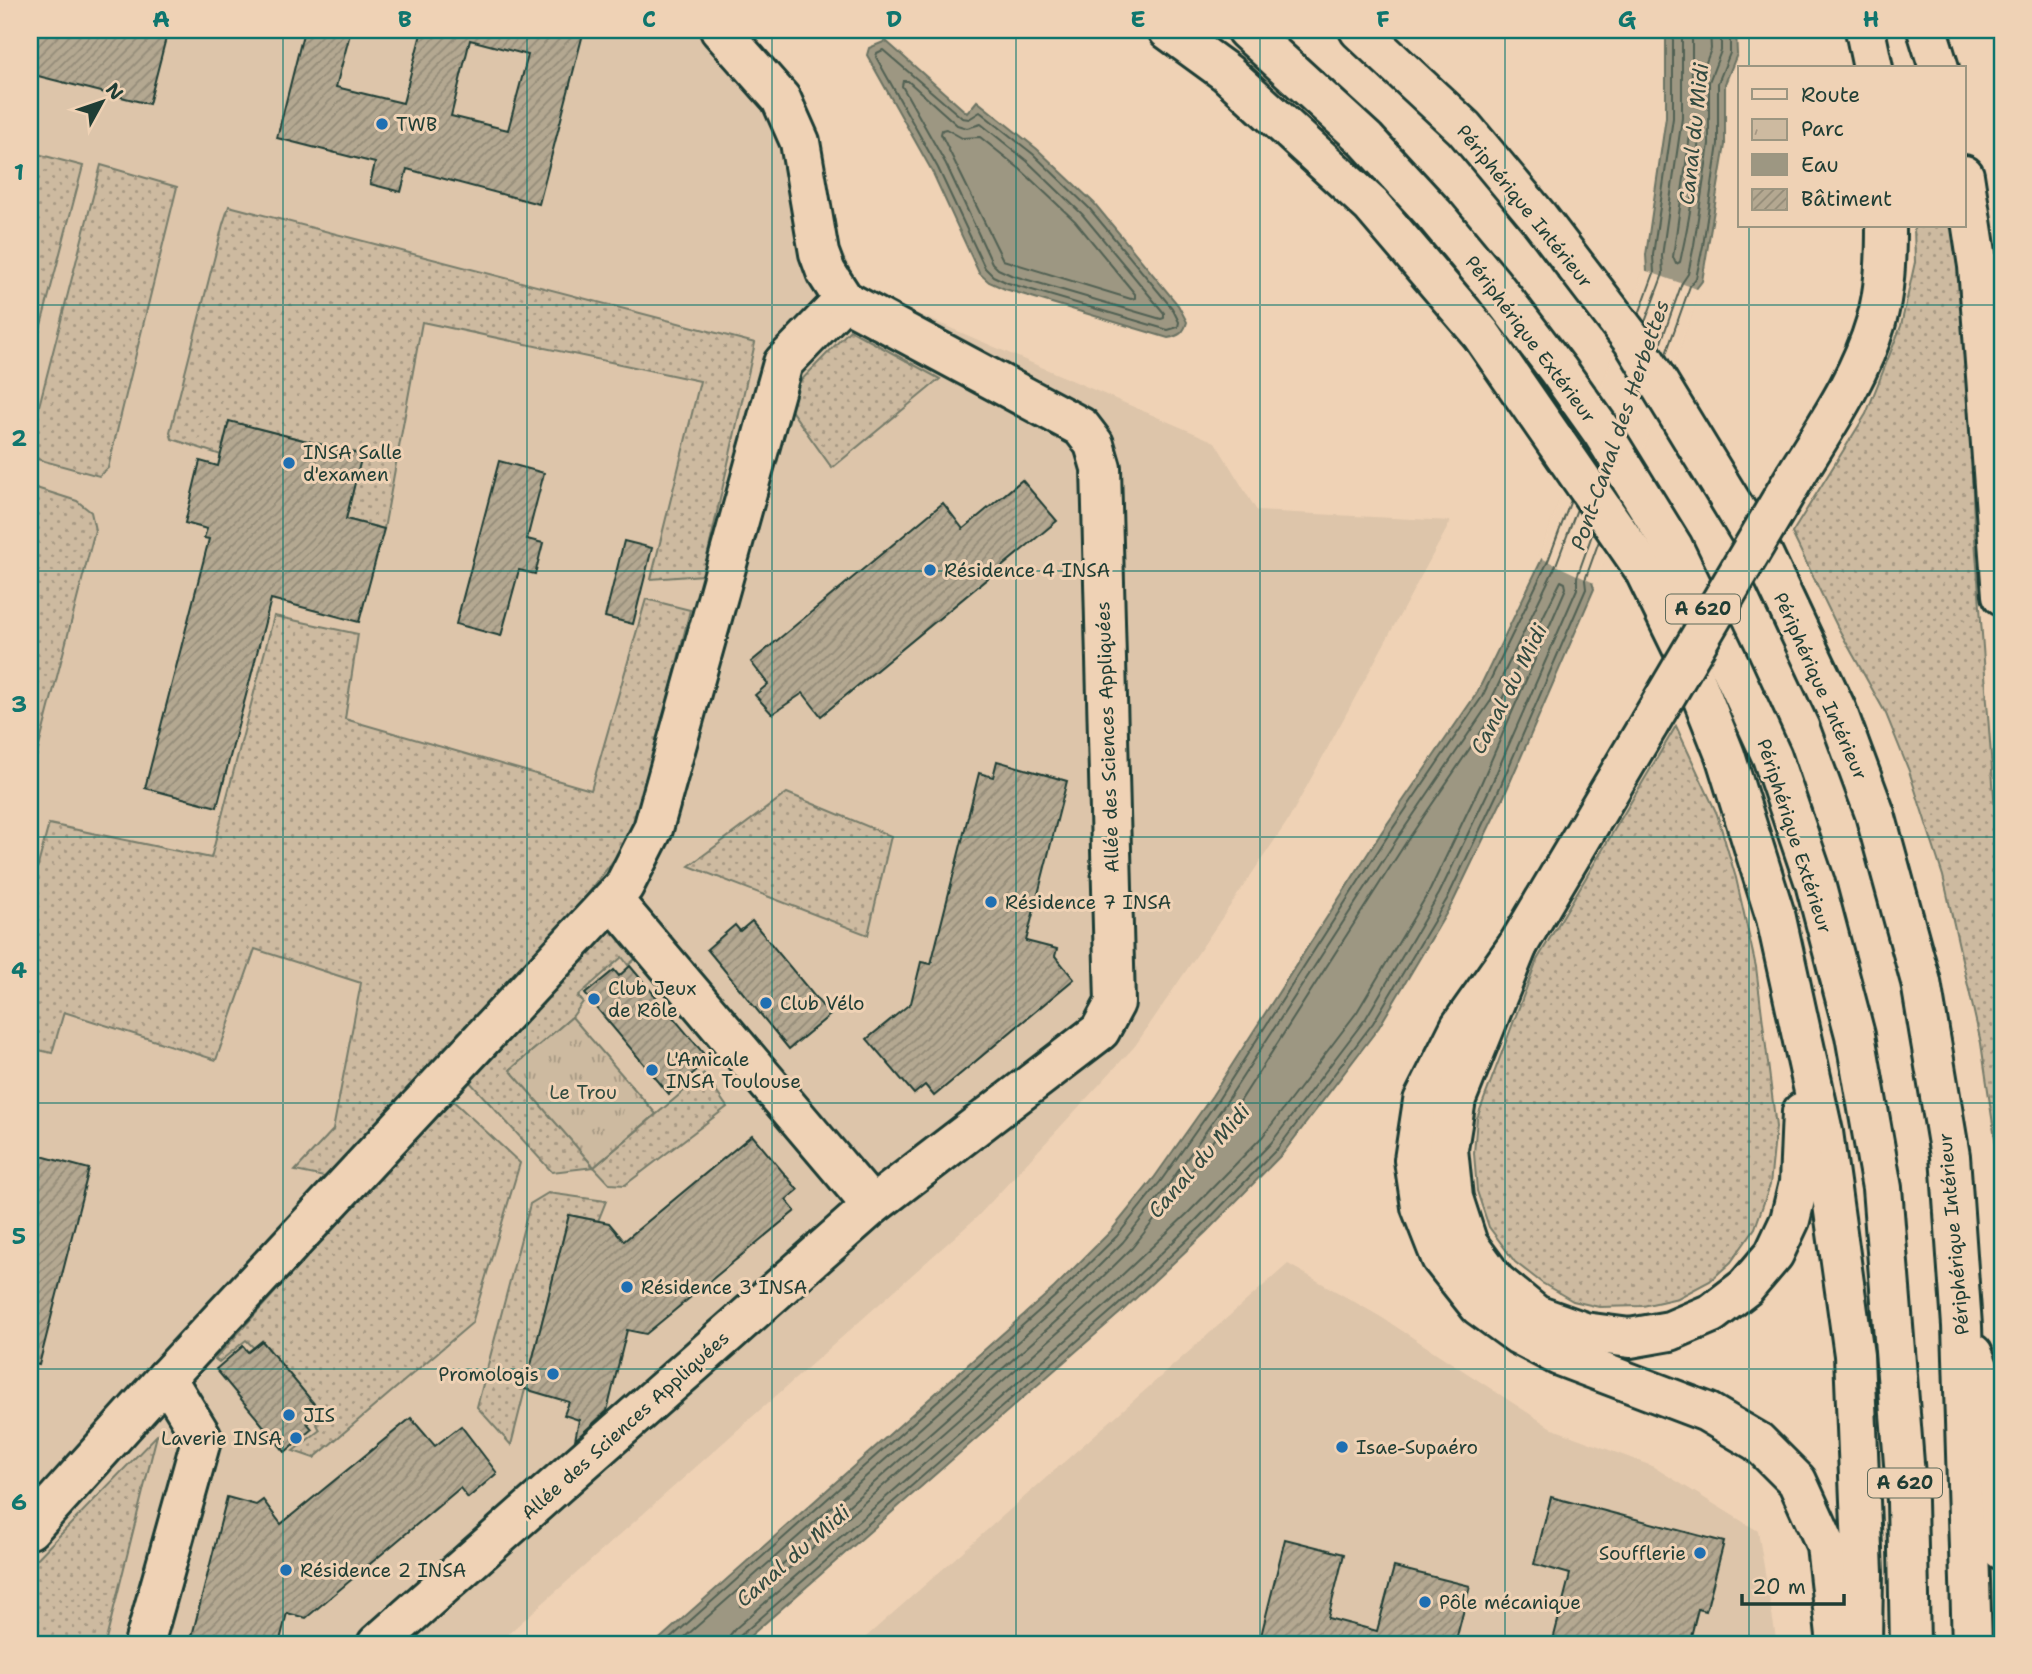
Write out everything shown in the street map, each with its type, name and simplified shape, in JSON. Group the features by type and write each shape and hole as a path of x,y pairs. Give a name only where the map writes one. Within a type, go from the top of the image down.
{"main road":[{"name":"Allée des Sciences Appliquées","path":"377,1644 872,1206 1100,1031 1115,1003 1101,468 1094,444 1081,427 844,300 826,272 819,253 800,142 781,99 720,30"},
{"path":"1168,30 1227,73 1371,205 1481,334 1643,568 1685,654 1725,755 1776,918 1823,1132 1854,1355 1863,1560 1862,1644"},
{"name":"Périphérique Extérieur","path":"1246,30 1366,140 1434,214 1493,285 1588,412 1673,547 1772,757 1815,883 1855,1035 1882,1188 1907,1501 1910,1644"},
{"name":"Périphérique Intérieur","path":"1359,30 1464,128 1539,218 1633,341 1763,554 1837,711 1875,814 1921,982 1950,1156 1962,1326 1972,1644"},
{"path":"1866,30 1872,66"},
{"path":"1927,30 1938,66"},
{"path":"1966,188 1978,266 2002,595"},
{"path":"1837,1644 1826,1545 1797,1481 1758,1442 1707,1412 1559,1356 1519,1335 1479,1306 1441,1258 1421,1207 1415,1160 1423,1101 1460,1027 1518,945 1847,391 1877,321 1885,271 1886,228"},
{"path":"30,1529 166,1378 624,886 653,829 783,363 844,300"},
{"path":"612,900 872,1206"},
{"path":"1518,945 1456,1100 1448,1149 1453,1198 1468,1244 1496,1282 1536,1315 1584,1332 1630,1338 1670,1331 1712,1313 1746,1287 1774,1254 1790,1220 1800,1183 1804,1043"},
{"path":"1962,1326 1996,1412 2002,1550"},
{"path":"144,1644 202,1437 166,1378"}],"shaded area":[{"path":"30,30 744,30 791,83 821,146 833,234 862,290 1215,442 1257,511 1451,521 1289,819 1135,1046 977,1217 497,1644 30,1644"},
{"name":"Isae-Supaéro","path":"1288,1264 1381,1317 1553,1429 1652,1466 1758,1531 1777,1644 858,1644"}],"green space":[{"path":"30,152 83,166 30,367"},
{"path":"101,165 177,187 108,468 99,476 33,458 30,441"},
{"path":"229,206 755,343 703,575 651,579 700,381 422,322 384,529 346,519 361,454 230,422 221,455 172,439 170,432"},
{"path":"1914,228 1953,228 1971,433 1974,526 2002,904 2002,1185 1981,1043 1943,876 1909,771 1886,714 1837,626 1792,533 1866,414 1901,326 1915,262"},
{"path":"850,330 940,379 832,468 783,399"},
{"path":"30,486 77,501 91,512 95,530 30,781"},
{"path":"646,599 690,610 644,799 628,841 562,928 329,1178 295,1171 333,1130 361,983 255,949 216,1060 64,1012 52,1053 30,1048 30,895 49,824 211,858 274,616 358,634 345,719 591,790"},
{"path":"1676,726 1717,814 1736,878 1756,967 1776,1127 1770,1185 1755,1228 1731,1262 1710,1281 1678,1298 1643,1306 1599,1307 1573,1301 1542,1283 1515,1262 1489,1227 1477,1191 1474,1153 1477,1118 1537,960"},
{"path":"787,793 891,836 868,935 689,866"},
{"path":"613,925 639,956 628,965 622,957 578,996 583,1002 572,1017 511,1069 594,1167 552,1172 469,1081"},
{"name":"Le Trou","path":"572,1017 656,1114 594,1167 510,1070"},
{"path":"704,1074 727,1107 625,1185 610,1184 594,1167"},
{"path":"450,1098 520,1163 472,1323 314,1458 293,1451 320,1430 315,1421 322,1414 262,1341 254,1348 246,1340 219,1362 215,1359"},
{"path":"548,1193 606,1201 598,1221 569,1215 511,1445 477,1407 530,1204"},
{"path":"157,1435 105,1644 30,1644 30,1566"}],"water":[{"name":"Canal du Midi","path":"1666,30 1736,30 1737,54 1725,84 1725,145 1702,281 1696,289 1592,582 1594,589 1504,796 1453,902 1379,1027 1283,1153 1206,1232 1121,1312 741,1644 654,1644 1054,1288 1111,1231 1154,1178 1212,1096 1383,830 1477,693 1542,559 1647,271 1646,255 1666,117"},
{"path":"886,41 967,113 977,101 1037,149 1094,203 1178,305 1187,322 1183,331 1168,338 1005,289 989,282 979,273 932,171 867,55 869,48"}],"pier":[{"name":"Pont-Canal des Herbettes","path":"1644,270 1700,290 1596,584 1539,557"}],"building":[{"path":"30,30 168,30 149,104 30,74"},
{"name":"TWB","path":"304,30 351,30 336,87 403,103 422,30 584,30 539,204 407,169 401,192 370,184 375,163 277,138","holes":["470,40 528,55 508,130 451,116"]},
{"path":"229,421 362,455 346,519 384,529 359,622 271,599 217,807 145,788 209,539 204,538 207,529 185,523 200,461 218,466"},
{"path":"499,461 544,473 527,539 543,543 535,574 519,570 501,636 456,624"},
{"name":"Résidence 4 INSA","path":"1022,480 1057,521 821,716 803,693 772,714 755,695 768,684 751,662 943,503 963,529"},
{"path":"624,541 652,548 633,624 605,617"},
{"name":"Résidence 7 INSA","path":"997,761 1067,781 1026,941 1057,949 1055,956 1074,979 934,1096 925,1085 914,1094 867,1039 911,1003 921,962 931,964 979,773 993,777"},
{"path":"752,921 830,1015 789,1049 707,949 735,925 740,931"},
{"path":"630,966 704,1054 692,1064 697,1070 669,1094 585,994 614,970 619,976"},
{"name":"Résidence 3 INSA","path":"752,1135 798,1190 786,1200 795,1211 646,1334 627,1330 607,1411 575,1440 579,1420 564,1415 569,1402 525,1389 569,1215 609,1223 624,1241"},
{"path":"30,1153 89,1169 39,1365 30,1363"},
{"path":"262,1341 321,1412 307,1423 312,1429 285,1452 216,1369 243,1346 248,1352"},
{"name":"Résidence 2 INSA","path":"411,1418 435,1446 461,1426 497,1473 468,1498 460,1488 306,1618 287,1613 279,1644 190,1644 227,1497 256,1505 263,1500 281,1524"},
{"path":"1551,1497 1724,1542 1706,1611 1698,1609 1689,1644 1552,1644 1570,1574 1534,1564"},
{"name":"Pôle mécanique","path":"1285,1539 1344,1554 1328,1618 1377,1631 1394,1567 1470,1586 1455,1644 1259,1644"}],"place":[{"name":"TWB","path":"382,124"},
{"name":"INSA Salle d'examen","path":"289,463"},
{"name":"Résidence 4 INSA","path":"930,570"},
{"name":"Résidence 7 INSA","path":"991,902"},
{"name":"Club Jeux de Rôle","path":"594,999"},
{"name":"Club Vélo","path":"766,1003"},
{"name":"L'Amicale INSA Toulouse","path":"652,1070"},
{"name":"Résidence 3 INSA","path":"627,1287"},
{"name":"Promologis","path":"553,1374"},
{"name":"JIS","path":"289,1415"},
{"name":"Laverie INSA","path":"296,1438"},
{"name":"Isae-Supaéro","path":"1342,1447"},
{"name":"Soufflerie","path":"1700,1553"},
{"name":"Résidence 2 INSA","path":"286,1570"},
{"name":"Pôle mécanique","path":"1425,1602"}]}
